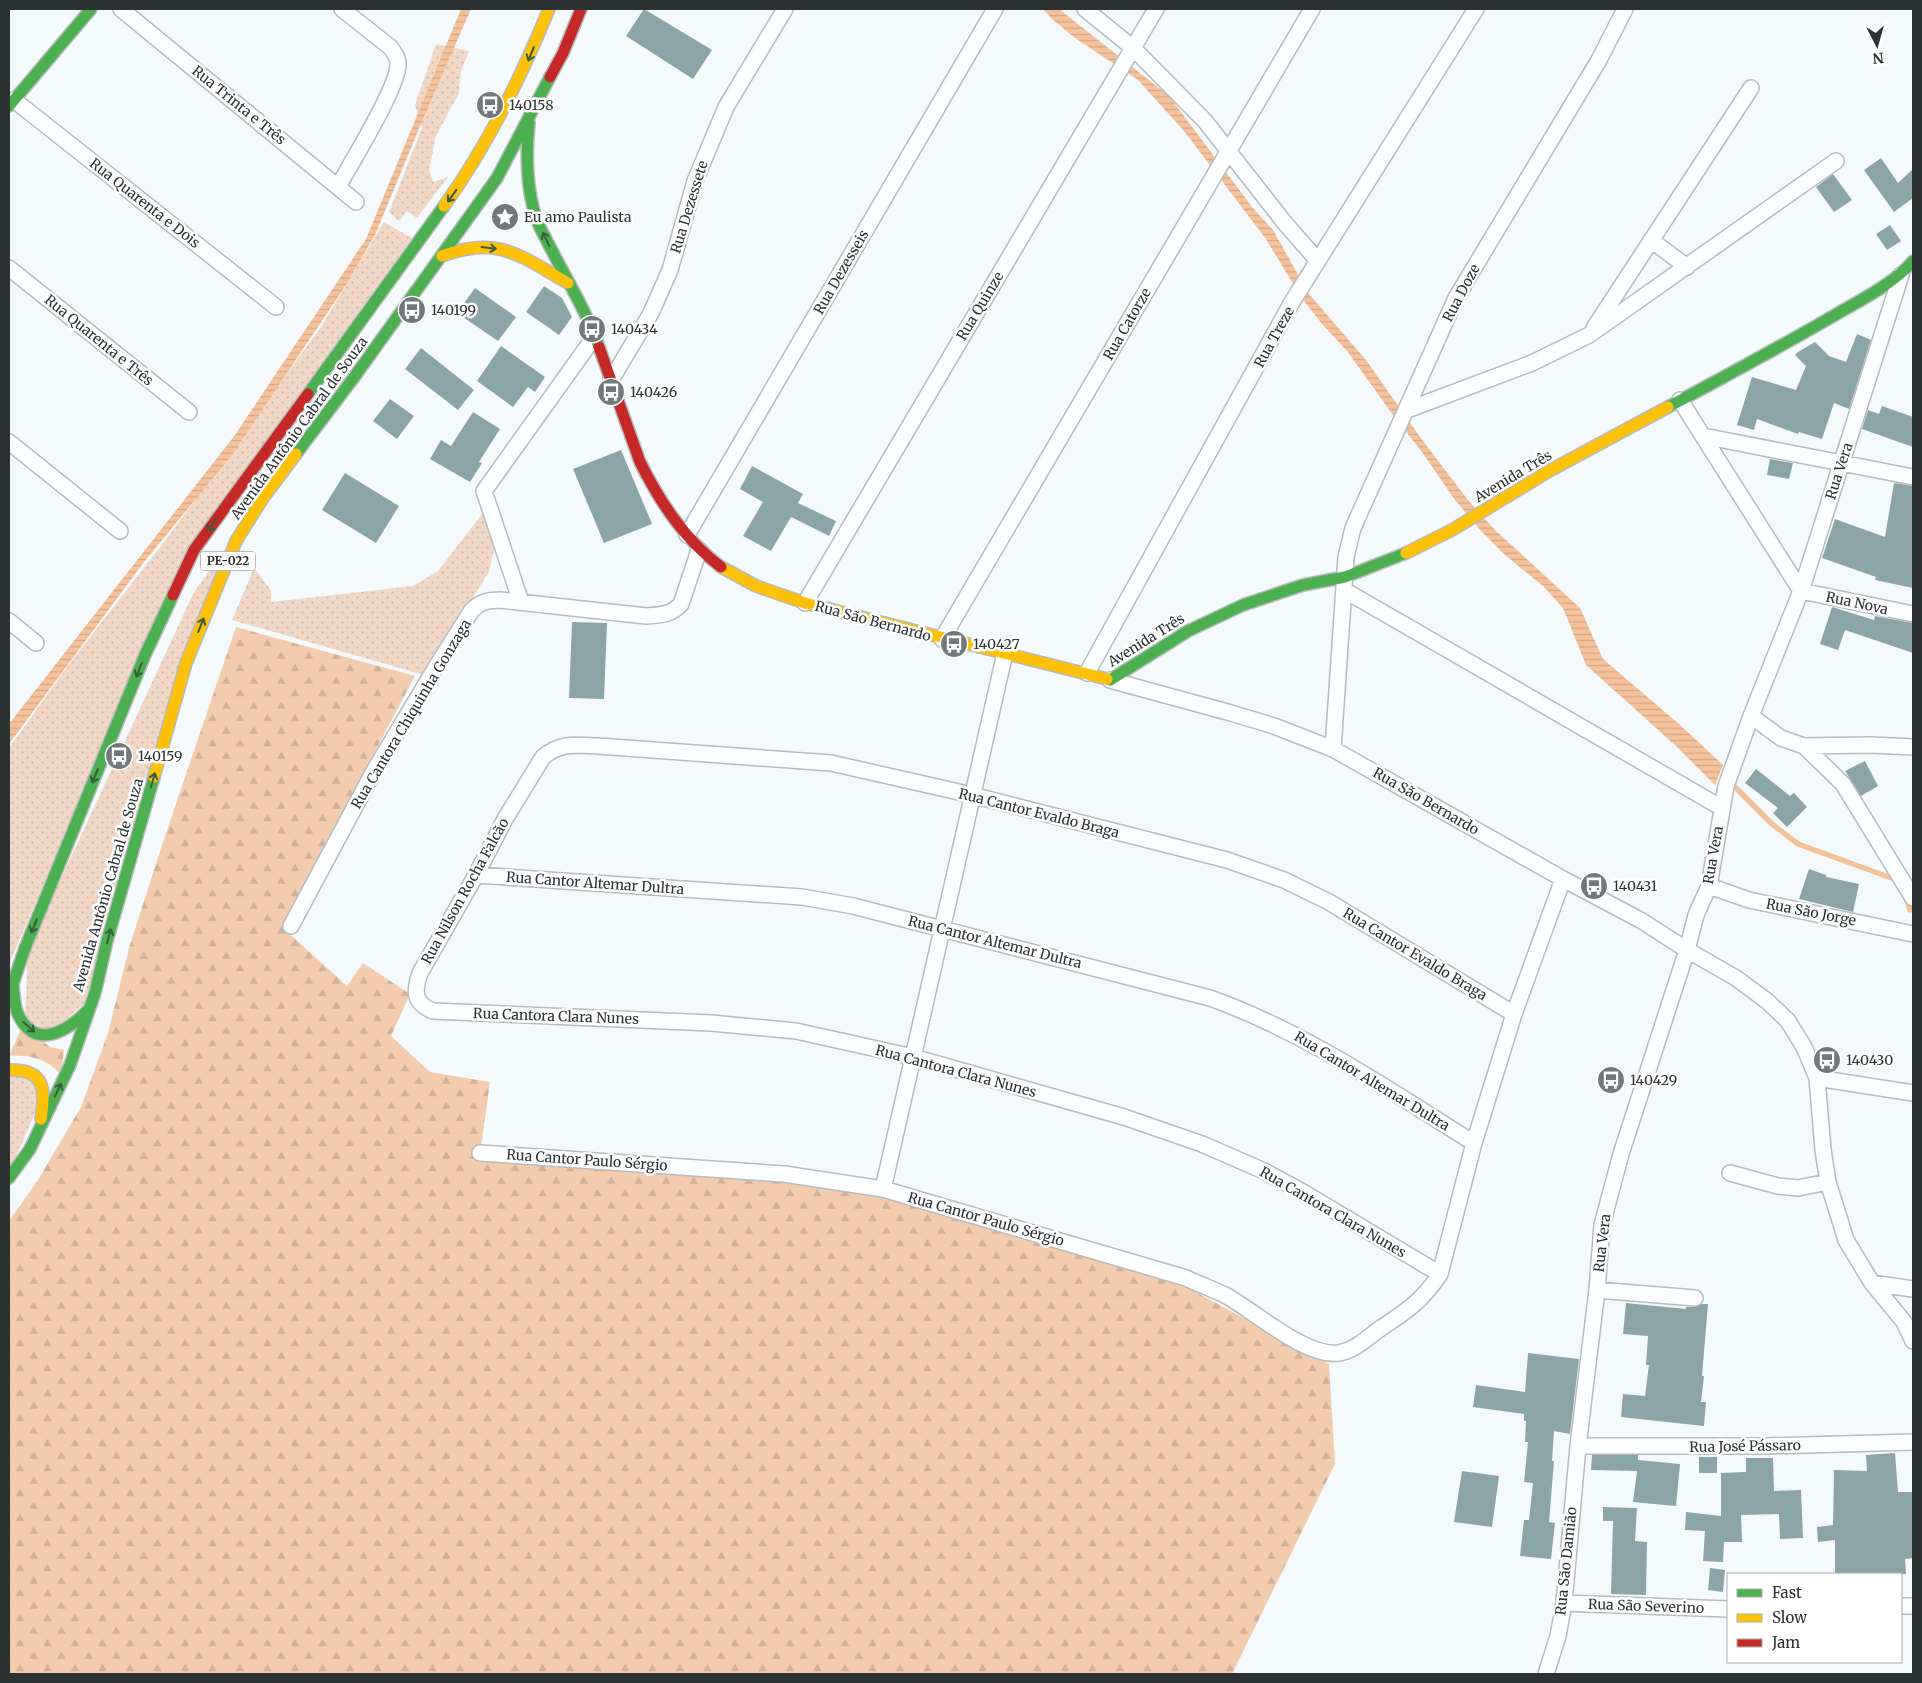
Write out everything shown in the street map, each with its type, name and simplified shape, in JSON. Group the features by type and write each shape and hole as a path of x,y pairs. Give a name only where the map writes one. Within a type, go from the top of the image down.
{"main road":[{"path":"11,103 91,9"},
{"name":"Avenida Antônio Cabral de Souza","path":"11,989 25,948 142,663 194,550 466,176 508,103 549,9"},
{"name":"Avenida Antônio Cabral de Souza","path":"9,1178 30,1149 70,1066 89,1008 186,663 236,541 263,498 355,376 497,178 563,53 581,9"},
{"name":"Rua São Bernardo","path":"529,118 526,153 528,183 534,213 568,283 589,319 640,462 649,481 686,535 699,550 719,567 767,591 805,603 942,639 1110,680"},
{"path":"442,256 466,248 484,246 504,250 568,283"},
{"name":"Avenida Três","path":"1110,680 1188,631 1243,605 1304,585 1345,584 1452,530 1549,471 1793,340 1901,276 1913,261"},
{"path":"11,989 20,1018 33,1032 42,1035 51,1035 68,1029 80,1020 89,1008"},
{"path":"9,1070 21,1068 32,1071 38,1078 44,1090 40,1128"}],"street":[{"name":"Rua Trinta e Três","path":"121,9 356,202"},
{"path":"338,187 390,91 398,64 396,54 390,47 342,9"},
{"name":"Rua Dezessete","path":"611,380 651,313 670,270 694,181 726,106 785,9"},
{"name":"Rua Dezesseis","path":"686,535 995,9"},
{"path":"1085,9 1205,121 1225,154 1318,261"},
{"name":"Rua Quinze","path":"805,603 1156,9"},
{"name":"Rua Catorze","path":"942,639 1225,154 1312,9"},
{"name":"Rua Treze","path":"1087,673 1292,302 1476,9"},
{"name":"Rua Doze","path":"1333,749 1346,558 1353,528 1456,298 1599,60 1625,9"},
{"path":"1589,336 1751,88"},
{"name":"Rua Quarenta e Dois","path":"11,103 276,307"},
{"path":"1407,410 1532,363 1589,336 1836,162"},
{"path":"1652,240 1687,267"},
{"name":"Rua Quarenta e Três","path":"9,268 189,412"},
{"name":"Rua Vera","path":"1578,1446 1597,1290 1602,1225 1621,1154 1687,950 1696,915 1709,886 1726,786 1751,716 1801,591 1901,276"},
{"path":"521,602 484,491 595,336"},
{"path":"1680,400 1801,591"},
{"path":"1703,436 1913,477"},
{"path":"9,442 120,531"},
{"name":"Rua Cantora Chiquinha Gonzaga","path":"291,926 374,771 436,667 472,610 478,604 488,600 646,616 667,614 681,604 699,550"},
{"path":"1345,584 1722,808"},
{"name":"Rua Nova","path":"1801,591 1913,614"},
{"path":"9,621 36,642"},
{"path":"883,1189 1005,653"},
{"name":"Rua São Bernardo","path":"1110,680 1274,726 1333,749 1563,880 1642,920 1687,950 1736,978 1767,1001 1788,1021 1804,1047 1817,1078 1823,1150 1828,1182 1846,1240 1872,1283 1904,1322 1913,1341"},
{"path":"1751,716 1781,738 1804,746 1871,744 1913,747"},
{"name":"Rua Cantor Evaldo Braga","path":"535,769 543,757 552,750 566,745 598,746 831,763 972,795 1227,860 1284,880 1329,902 1514,1014"},
{"path":"1804,746 1843,784 1913,898"},
{"name":"Rua Nilson Rocha Falcão","path":"433,1011 422,1007 417,998 416,987 420,973 476,875 505,819 535,769"},
{"name":"Rua Cantor Altemar Dultra","path":"476,875 802,897 853,906 942,928 1210,998 1247,1011 1324,1050 1474,1143"},
{"path":"1440,1274 1474,1143 1514,1014 1563,880"},
{"name":"Rua São Jorge","path":"1709,886 1749,900 1913,934"},
{"name":"Rua Cantora Clara Nunes","path":"433,1011 721,1024 796,1031 913,1057 1124,1117 1202,1144 1264,1171 1301,1191 1440,1274"},
{"path":"1817,1078 1913,1093"},
{"name":"Rua Cantor Paulo Sérgio","path":"480,1152 784,1174 883,1189 1186,1278 1224,1295 1304,1346 1326,1353 1339,1353 1353,1349 1420,1301 1440,1274"},
{"path":"1730,1173 1778,1186 1798,1188 1828,1182"},
{"path":"1872,1283 1913,1289"},
{"path":"1597,1290 1695,1298"},
{"name":"Rua José Pássaro","path":"1578,1446 1765,1446 1913,1442"},
{"name":"Rua São Damião","path":"1546,1674 1558,1636 1564,1603 1578,1446"},
{"name":"Rua São Severino","path":"1564,1603 1727,1609"}],"shaded area":[{"path":"461,9 471,9 375,235 348,282 232,455 144,562 9,744 9,724 235,435 366,239"},
{"path":"1043,9 1059,9 1169,96 1252,207 1273,230 1309,294 1366,360 1420,437 1468,500 1494,529 1580,608 1603,659 1679,724 1723,765 1715,785 1675,745 1586,665 1563,608 1544,587 1504,554 1481,531 1455,500 1347,351 1322,324 1301,297 1266,239 1184,131 1138,80 1075,38"},
{"path":"436,44 469,51 461,71 459,93 436,136 429,170 433,182 448,177 417,218 407,211 399,221 389,212 422,128 415,105"},
{"path":"384,222 412,238 190,546 9,964 9,748 70,663 168,537 321,327"},
{"path":"485,510 495,545 489,572 424,675 232,620 254,568 271,590 271,602 413,586 438,571"},
{"path":"223,551 91,997 52,1032 25,1020 28,950 193,594"},
{"path":"30,1074 42,1097 9,1173 9,1075"}],"green space":[{"path":"236,627 415,676 282,927 347,986 363,963 410,994 391,1036 430,1072 490,1082 481,1147 885,1186 1190,1289 1329,1364 1335,1464 1232,1674 9,1674 9,1221 38,1180 81,1107 108,1033 129,948 162,845"},
{"path":"23,1025 50,1047 64,1050 61,1075 43,1061 31,1057 9,1056"}],"building":[{"path":"644,9 712,50 693,79 626,36"},
{"path":"1881,158 1898,183 1913,169 1913,198 1894,212 1864,170"},
{"path":"1833,174 1852,200 1834,212 1816,187"},
{"path":"1890,225 1901,241 1887,250 1876,234"},
{"path":"544,286 562,298 572,317 559,335 526,312"},
{"path":"475,288 516,317 498,341 457,313"},
{"path":"1857,334 1871,340 1849,409 1834,403 1822,439 1799,432 1798,434 1757,419 1754,430 1737,425 1752,377 1796,390 1806,366 1795,355 1798,352 1815,342 1829,356 1846,362"},
{"path":"501,346 545,377 535,392 528,387 513,407 477,381"},
{"path":"421,348 474,390 458,410 405,369"},
{"path":"390,399 414,416 397,439 373,421"},
{"path":"1882,406 1913,417 1913,447 1862,429 1868,410 1879,414"},
{"path":"473,412 500,429 479,462 482,463 470,482 430,459 441,440 451,446"},
{"path":"621,450 652,524 604,543 573,469"},
{"path":"1770,459 1793,463 1789,479 1767,475"},
{"path":"752,466 803,494 798,503 836,521 829,536 791,517 771,551 743,536 763,502 740,489"},
{"path":"345,473 399,506 376,543 322,510"},
{"path":"1894,483 1913,486 1913,588 1875,580 1876,577 1822,558 1835,519 1885,537"},
{"path":"1832,607 1874,620 1875,616 1913,623 1913,653 1845,630 1838,650 1820,644"},
{"path":"572,622 607,623 604,699 569,698"},
{"path":"1865,761 1878,786 1861,796 1845,771"},
{"path":"1756,769 1790,796 1794,793 1807,807 1787,827 1773,813 1778,808 1745,783"},
{"path":"1809,869 1826,875 1826,877 1859,884 1853,912 1799,899"},
{"path":"1626,1303 1686,1309 1686,1307 1708,1304 1701,1402 1706,1402 1704,1426 1621,1417 1623,1394 1645,1396 1649,1365 1646,1365 1648,1336 1623,1334"},
{"path":"1528,1353 1579,1359 1570,1434 1554,1431 1552,1461 1554,1461 1549,1522 1555,1523 1551,1559 1520,1556 1524,1520 1529,1520 1533,1483 1524,1482 1528,1442 1525,1442 1526,1421 1524,1421 1524,1414 1473,1407 1476,1385 1525,1392"},
{"path":"1895,1453 1898,1492 1913,1492 1913,1558 1905,1559 1906,1574 1835,1573 1835,1540 1818,1542 1817,1527 1833,1525 1834,1470 1867,1471 1866,1455"},
{"path":"1592,1455 1638,1455 1638,1460 1680,1464 1676,1506 1633,1502 1637,1471 1591,1470"},
{"path":"1699,1457 1717,1457 1717,1473 1699,1473"},
{"path":"1746,1458 1773,1458 1774,1491 1801,1490 1803,1538 1780,1539 1779,1514 1741,1515 1742,1542 1724,1542 1723,1562 1703,1561 1705,1531 1685,1530 1686,1512 1721,1516 1721,1473 1746,1472"},
{"path":"1462,1471 1499,1476 1492,1527 1454,1522"},
{"path":"1603,1507 1637,1508 1635,1541 1647,1542 1646,1595 1611,1594 1613,1521 1603,1521"},
{"path":"1710,1568 1725,1570 1723,1592 1708,1590"}],"waterway":[{"path":"1734,786 1772,824 1798,844 1897,880"},
{"path":"1905,895 1910,910"}],"traffic: fast":[{"path":"9,106 91,9"},
{"path":"296,454 355,376 497,178 550,77"},
{"path":"529,123 527,167 529,189 535,215 582,307 599,347"},
{"path":"308,394 444,206"},
{"path":"1668,407 1866,297 1896,277 1913,261"},
{"path":"1107,679 1110,680 1188,631 1243,605 1303,585 1345,577 1406,553"},
{"path":"9,995 25,948 145,655 173,595"},
{"path":"9,1178 30,1149 70,1065 95,993 107,941 154,777"},
{"path":"13,984 17,1012 24,1024 32,1032 41,1035 61,1031 89,1009"}],"traffic: slow":[{"path":"444,206 475,159 502,111 527,61 549,9"},
{"path":"442,256 462,250 494,248 522,257 568,283"},
{"path":"1406,553 1452,530 1549,471 1668,407"},
{"path":"154,777 186,663 236,541 263,498 296,454"},
{"path":"721,567 756,586 805,603 1107,679"},
{"path":"9,1070 30,1073 40,1083 43,1090 41,1119"}],"traffic: jam":[{"path":"550,77 563,53 581,9"},
{"path":"599,347 640,462 648,477 684,532 721,567"},
{"path":"173,595 194,550 308,394"}],"place":[{"name":"140158","path":"490,105"},
{"name":"Eu amo Paulista","path":"505,217"},
{"name":"140199","path":"412,310"},
{"name":"140434","path":"592,329"},
{"name":"140426","path":"611,392"},
{"name":"140427","path":"954,644"},
{"name":"140159","path":"119,756"},
{"name":"140431","path":"1594,886"},
{"name":"140430","path":"1827,1060"},
{"name":"140429","path":"1611,1080"}]}
